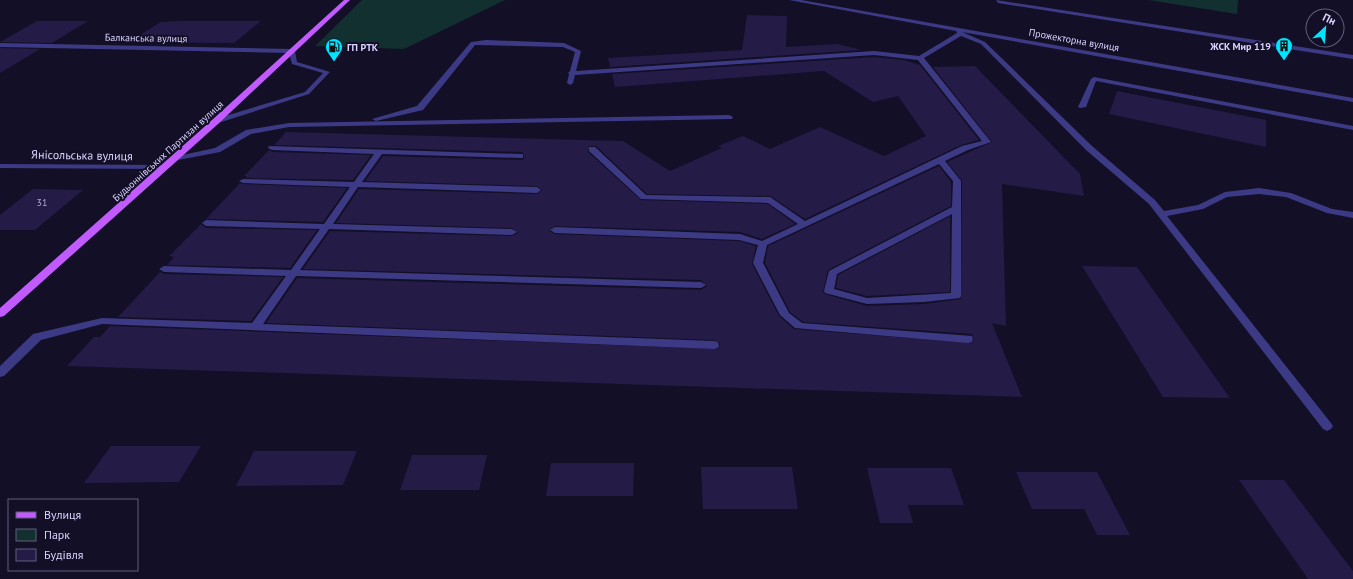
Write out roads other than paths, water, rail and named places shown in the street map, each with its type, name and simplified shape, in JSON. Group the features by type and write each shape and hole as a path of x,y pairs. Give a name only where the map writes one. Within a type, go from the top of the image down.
{"main road":[{"name":"Будьоннівських Партизан вулиця","path":"0,314 215,122 347,0"}],"street":[{"name":"Прожекторна вулиця","path":"792,0 960,32 1353,100"},
{"path":"828,6 836,0"},
{"path":"998,1 1353,57"},
{"path":"571,73 874,53 920,58 960,32 983,43 1089,148 1152,202 1327,426"},
{"path":"359,124 420,108 473,43 486,42 564,45 578,51 571,73 570,83"},
{"name":"Балканська вулиця","path":"0,45 292,51"},
{"path":"215,122 307,93 327,72 294,63 292,51"},
{"path":"555,230 740,237 762,244 965,148 987,142 920,58"},
{"path":"1082,107 1094,79 1353,128"},
{"path":"173,159 217,150 249,132 289,125 729,117"},
{"path":"272,148 520,156"},
{"path":"592,149 644,197 770,200 804,224"},
{"path":"255,327 379,152"},
{"path":"940,160 957,181 957,208 956,296 924,299 867,301 829,291 832,273 957,208"},
{"name":"Янісольська вулиця","path":"0,166 164,167"},
{"path":"243,181 537,190"},
{"path":"1161,214 1200,207 1225,195 1259,191 1288,195 1330,211 1353,215"},
{"path":"206,223 512,232"},
{"path":"762,244 758,263 785,315 799,326 968,339"},
{"path":"164,269 701,285"},
{"path":"0,373 37,337 102,321 714,345"}],"place":[{"name":"ЖСК Мир 119","path":"1284,61"},
{"name":"ГП РТК","path":"334,62"}]}
